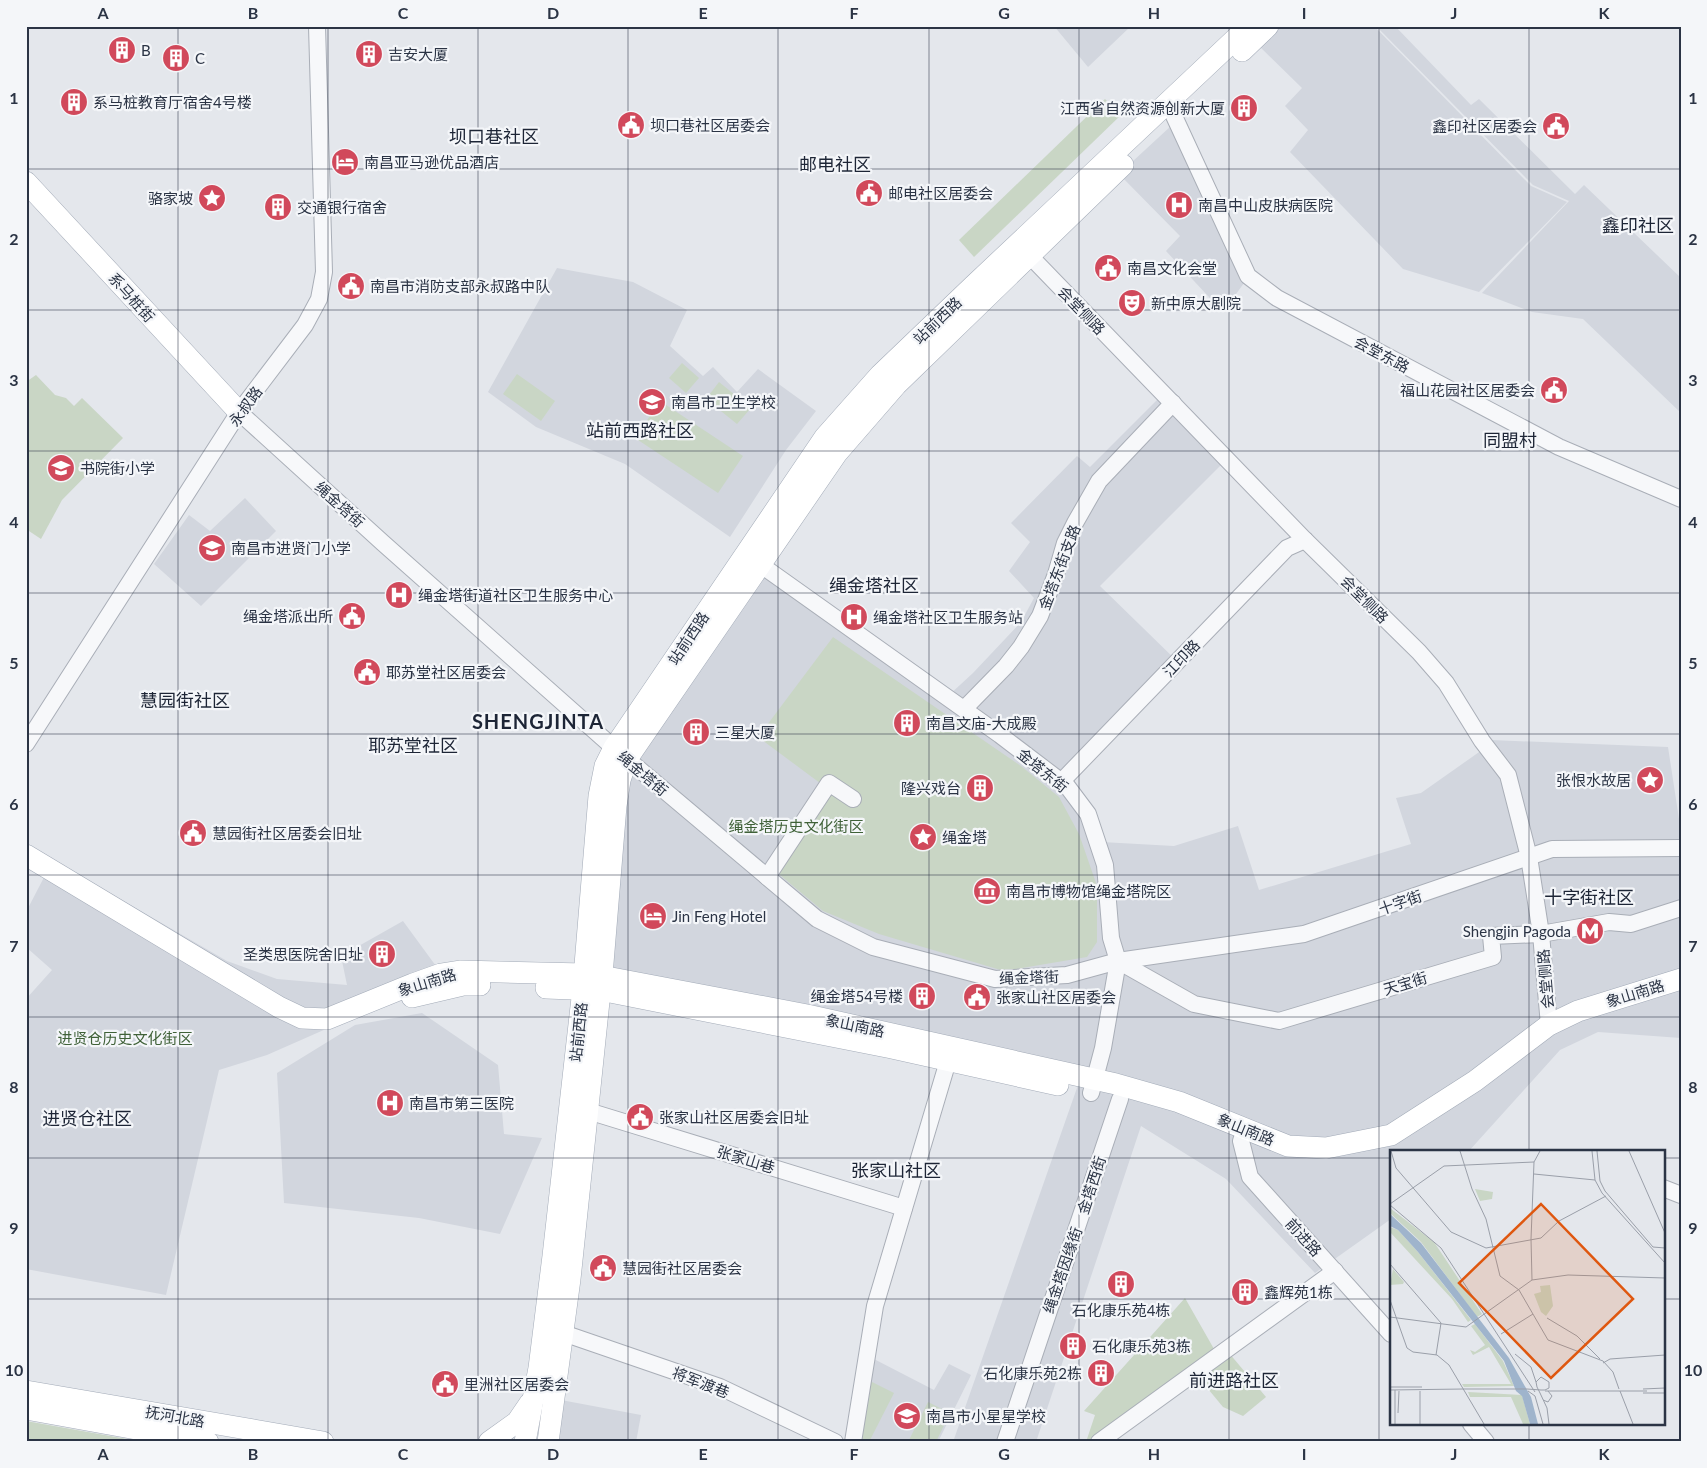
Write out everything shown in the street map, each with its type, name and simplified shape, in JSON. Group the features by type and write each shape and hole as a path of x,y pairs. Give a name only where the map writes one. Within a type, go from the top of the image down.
{"main road":[{"name":"站前西路","path":"525,1442 547,1310 620,780 620,753 825,437 889,367 972,286 1249,26"},
{"name":"站前西路","path":"620,753 761,565 837,452 896,385 1268,26"},
{"name":"系马桩街","path":"26,182 239,412"},
{"name":"象山南路","path":"26,855 279,1007 302,1018 327,1019 413,984 441,974 460,971 592,982 807,1015 1093,1086 1118,1104 1175,1114 1243,1135 1288,1146 1326,1148 1391,1135 1475,1080 1549,1025 1578,1011 1681,979"},
{"name":"象山南路","path":"26,868 283,1020 308,1030 330,1031 408,998 463,985 592,982 948,1061 1179,1102 1243,1135 1285,1160 1325,1161 1392,1148 1474,1096 1573,1024 1593,1016 1681,990"},
{"name":"站前西路","path":"548,1442 570,1279 588,1111 592,982"},
{"name":"抚河北路","path":"26,1391 323,1442"},
{"path":"489,1442 517,1422 534,1397"},
{"name":"抚河北路","path":"26,1409 208,1442"}],"street":[{"name":"永叔路","path":"26,744 239,412 305,325 319,300 324,272 317,26"},
{"name":"会堂东路","path":"1174,116 1248,276 1262,287 1277,298 1558,447 1681,499"},
{"name":"会堂侧路","path":"1029,255 1305,540 1419,652 1446,683 1482,742 1508,775 1529,857 1541,934 1549,1025"},
{"name":"金塔东街支路","path":"964,709 1006,666 1021,647 1040,616 1056,574 1065,543 1099,481 1173,404"},
{"name":"绳金塔街","path":"239,412 383,544 620,753 817,919 873,948 995,979 1067,975 1118,961"},
{"name":"江印路","path":"1061,782 1287,548 1305,540"},
{"name":"金塔东街","path":"761,565 964,709 1067,786 1088,814 1105,865 1111,938 1118,961 1103,1048 1093,1086"},
{"path":"767,877 829,783 853,799"},
{"name":"十字街","path":"1118,961 1304,934 1552,849 1681,848"},
{"name":"天宝街","path":"1118,961 1194,1004 1279,1021 1493,957 1492,936 1541,934 1609,922 1631,924 1681,908"},
{"path":"853,1442 875,1306 948,1061"},
{"name":"金塔西街","path":"1005,1442 1118,1104"},
{"name":"张家山巷","path":"588,1111 904,1208"},
{"name":"前进路","path":"1243,1135 1250,1177 1390,1333"},
{"path":"1664,1188 1681,1195"},
{"path":"1098,1442 1335,1271"},
{"name":"将军渡巷","path":"563,1333 720,1387 835,1442"},
{"path":"1473,1426 1486,1442"}],"shaded area":[{"path":"1054,26 1131,26 1088,67"},
{"path":"1275,26 1374,26 1531,186 1567,202 1479,292 1403,269 1290,152 1308,130 1285,106 1302,88 1257,44"},
{"path":"1376,26 1395,26 1471,105 1479,99 1575,194 1584,185 1681,278 1681,413 1583,319 1532,312 1482,293 1569,201 1533,185"},
{"name":"南昌中山皮肤病医院","path":"1171,126 1244,283 1223,312 1166,251 1180,236 1119,174"},
{"name":"南昌市卫生学校","path":"557,268 633,282 687,310 670,346 703,376 713,367 737,392 758,369 816,411 786,450 730,537 625,464 536,427 488,392"},
{"name":"绳金塔历史文化街区","path":"1162,395 1225,461 1100,586 1180,664 1067,782 1102,842 1174,846 1238,826 1259,890 1411,844 1396,798 1421,793 1482,750 1491,740 1668,747 1681,832 1681,1038 1598,1032 1560,1050 1470,1150 1390,1150 1390,1220 1315,1273 1226,1179 1141,1126 1036,1442 953,1442 1078,1085 590,982 604,793 742,545 948,696 973,673 1021,622 1034,598 1009,571 1030,542 1011,523 1077,456 1090,467"},
{"name":"南昌市进贤门小学","path":"245,498 276,531 201,606 154,564 189,515 210,531"},
{"name":"进贤仓历史文化街区","path":"53,860 227,961 277,979 347,985 341,956 403,921 444,977 267,1055 219,1070 166,1295 26,1269 26,999 52,970 26,947 26,912"},
{"name":"南昌市第三医院","path":"422,1013 498,1065 504,1134 542,1138 500,1234 419,1218 284,1203 277,1073 355,1025"},
{"name":"南昌市小星星学校","path":"872,1358 934,1390 949,1364 971,1375 938,1442 858,1442"},
{"path":"561,1400 641,1415 636,1442 562,1442 554,1435"}],"green space":[{"path":"1105,99 1121,115 974,257 959,240"},
{"path":"682,363 699,378 686,393 669,378"},
{"path":"517,374 555,401 541,421 503,394"},
{"name":"书院街小学","path":"36,375 55,395 66,398 74,406 82,398 123,438 62,500 41,539 26,529 26,382"},
{"path":"719,382 751,408 737,424 706,399"},
{"path":"660,401 743,456 718,493 635,438"},
{"path":"833,637 1021,766 1059,797 1079,834 1097,886 1097,942 1087,957 1004,971 879,934 823,911 774,870 828,789 758,737"},
{"path":"1185,1298 1214,1349 1091,1442 1086,1442 1095,1415 1084,1411"},
{"path":"1229,1353 1266,1397 1243,1416 1223,1407 1199,1378"},
{"path":"870,1381 894,1393 869,1442 860,1442"},
{"path":"928,1402 950,1413 936,1442 908,1442"},
{"path":"26,1421 144,1442 26,1442"}],"place":[{"name":"B","path":"122,50"},
{"name":"吉安大厦","path":"369,54"},
{"name":"C","path":"176,58"},
{"name":"系马桩教育厅宿舍4号楼","path":"74,102"},
{"name":"江西省自然资源创新大厦","path":"1244,108"},
{"name":"坝口巷社区居委会","path":"631,125"},
{"name":"鑫印社区居委会","path":"1556,126"},
{"name":"南昌亚马逊优品酒店","path":"345,162"},
{"name":"邮电社区居委会","path":"869,193"},
{"name":"骆家坡","path":"212,198"},
{"name":"南昌中山皮肤病医院","path":"1179,205"},
{"name":"交通银行宿舍","path":"278,207"},
{"name":"南昌文化会堂","path":"1108,268"},
{"name":"南昌市消防支部永叔路中队","path":"351,286"},
{"name":"新中原大剧院","path":"1132,303"},
{"name":"福山花园社区居委会","path":"1554,390"},
{"name":"南昌市卫生学校","path":"652,402"},
{"name":"书院街小学","path":"61,468"},
{"name":"南昌市进贤门小学","path":"212,548"},
{"name":"绳金塔街道社区卫生服务中心","path":"399,595"},
{"name":"绳金塔派出所","path":"352,616"},
{"name":"绳金塔社区卫生服务站","path":"854,617"},
{"name":"耶苏堂社区居委会","path":"367,672"},
{"name":"南昌文庙-大成殿","path":"907,723"},
{"name":"三星大厦","path":"696,732"},
{"name":"张恨水故居","path":"1650,780"},
{"name":"隆兴戏台","path":"980,788"},
{"name":"慧园街社区居委会旧址","path":"193,833"},
{"name":"绳金塔","path":"923,837"},
{"name":"南昌市博物馆绳金塔院区","path":"987,891"},
{"name":"Jin Feng Hotel","path":"653,916"},
{"name":"Shengjin Pagoda","path":"1590,931"},
{"name":"圣类思医院舍旧址","path":"382,954"},
{"name":"绳金塔54号楼","path":"922,996"},
{"name":"张家山社区居委会","path":"977,997"},
{"name":"南昌市第三医院","path":"390,1103"},
{"name":"张家山社区居委会旧址","path":"640,1117"},
{"name":"慧园街社区居委会","path":"603,1268"},
{"name":"石化康乐苑4栋","path":"1121,1284"},
{"name":"鑫辉苑1栋","path":"1245,1292"},
{"name":"石化康乐苑3栋","path":"1073,1346"},
{"name":"石化康乐苑2栋","path":"1101,1373"},
{"name":"里洲社区居委会","path":"445,1384"},
{"name":"南昌市小星星学校","path":"907,1416"}],"district":[{"name":"坝口巷社区","path":"494,136"},
{"name":"邮电社区","path":"835,164"},
{"name":"鑫印社区","path":"1638,225"},
{"name":"站前西路社区","path":"640,430"},
{"name":"同盟村","path":"1510,440"},
{"name":"绳金塔社区","path":"874,585"},
{"name":"慧园街社区","path":"185,700"},
{"name":"SHENGJINTA","path":"538,721"},
{"name":"耶苏堂社区","path":"413,745"},
{"name":"十字街社区","path":"1589,897"},
{"name":"进贤仓社区","path":"87,1118"},
{"name":"张家山社区","path":"896,1170"},
{"name":"前进路社区","path":"1234,1380"}]}
